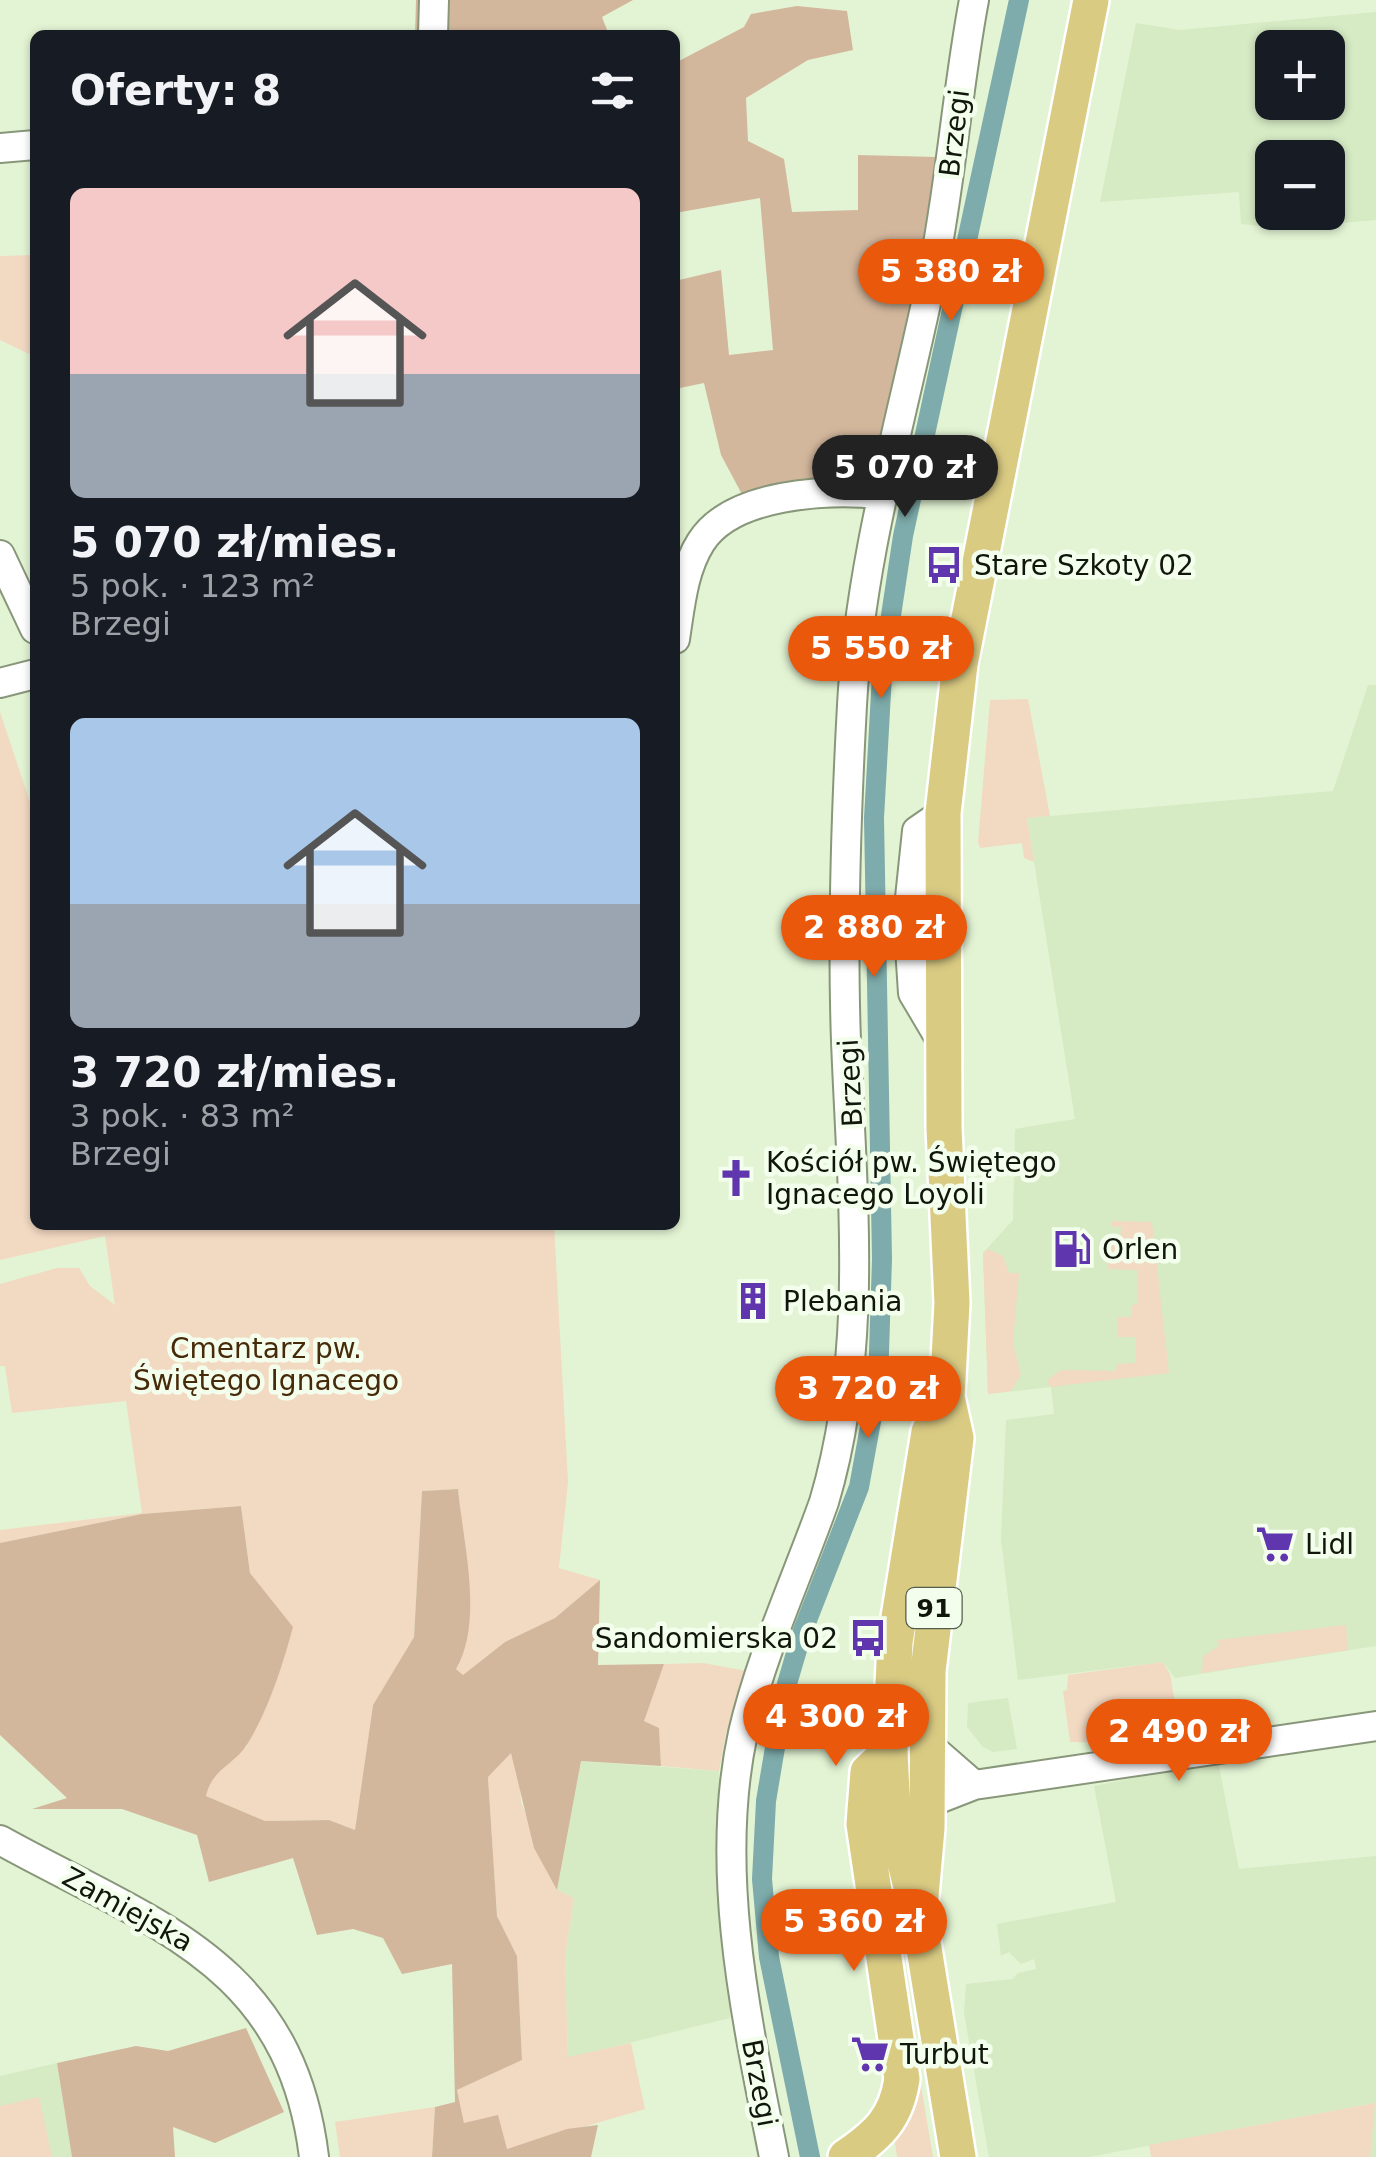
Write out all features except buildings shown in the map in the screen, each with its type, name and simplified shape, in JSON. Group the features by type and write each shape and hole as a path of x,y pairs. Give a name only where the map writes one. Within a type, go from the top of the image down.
{"main road":[{"name":"91","path":"918,1918 928,1816 932,1631 956,1438 947,1397 952,1304 942,1042 943,813 960,664 1092,0"},
{"name":"91","path":"947,1397 929,1432 895,1642 890,1750 868,1772 879,1820 918,1918 958,2157"},
{"path":"867,2151 888,2126 899,2101 902,2079 879,1820 928,1816"}],"street":[{"path":"434,0 434,30"},
{"name":"Brzegi","path":"774,2157 740,1964 733,1815 744,1729 835,1466 849,1377 856,1288 846,1039 857,628 880,494 937,250 974,0"},
{"path":"0,148 30,145"},
{"path":"680,607 695,552 720,523 753,506 785,500 880,494"},
{"path":"0,555 30,619"},
{"path":"0,684 30,675"},
{"path":"942,1042 913,993 899,917 916,831 943,813"},
{"path":"852,916 899,917"},
{"path":"928,1816 974,1785 1376,1726"},
{"path":"928,1744 974,1785"},
{"name":"Zamiejska","path":"0,1840 116,1896 175,1932 236,1982 269,2025 296,2079 314,2157"}],"shaded area":[{"path":"416,0 633,0 602,17 607,30 415,30"},
{"path":"797,6 847,11 853,50 808,60 746,98 748,141 784,159 792,212 858,210 858,155 937,157 945,146 878,476 745,500 721,455 704,383 680,388 680,280 721,270 729,355 773,350 760,198 680,212 680,60 744,27 751,14"},
{"path":"1376,12 1376,220 1345,223 1345,140 1255,140 1255,225 1241,224 1239,192 1100,202 1136,23 1180,30"},
{"path":"1368,685 1376,685 1376,1646 1175,1678 1163,1662 1018,1680 1001,1539 1006,1420 1054,1414 1051,1387 988,1394 983,1253 1013,1220 1015,1129 1075,1119 1027,818 1333,791"},
{"path":"458,1489 470,1605 469,1628 456,1669 463,1675 505,1642 555,1618 600,1580 598,1665 664,1664 644,1721 659,1728 661,1766 581,1761 557,1890 534,1848 511,1753 488,1777 497,1916 517,1956 522,2060 457,2090 464,2123 498,2115 507,2149 567,2129 598,2125 591,2157 432,2157 435,2107 455,2102 452,1964 402,1974 383,1938 353,1929 317,1935 293,1858 209,1882 197,1835 122,1809 32,1809 67,1798 0,1735 0,1543 142,1514 241,1506 250,1573 293,1627 275,1686 256,1729 243,1750 213,1779 206,1796 265,1821 329,1820 355,1830 373,1705 414,1637 422,1491"},
{"path":"1008,1698 1017,1749 993,1752 983,1747 967,1727 968,1703"},
{"path":"581,1761 719,1771 718,1852 731,2005 730,2018 568,2058 565,1957 574,1898 557,1890"},
{"path":"1218,1761 1239,1869 1376,1856 1376,2157 1370,2157 1374,2103 1089,2157 989,2157 964,2013 966,1984 1013,1979 1018,1973 1036,1969 1034,1959 1021,1964 1009,1952 1001,1956 997,1924 1116,1902 1094,1786"},
{"path":"246,2028 284,2112 215,2143 173,2127 175,2157 72,2157 57,2063 136,2046 168,2051"},
{"path":"57,2063 72,2157 0,2157 0,2076"}],"green space":[{"path":"30,255 30,355 0,340 0,256"},
{"path":"1028,699 1050,816 1027,818 1034,862 1024,858 1022,843 980,848 978,842 990,700"},
{"name":"Cmentarz pw. Świętego Ignacego","path":"0,712 30,802 30,1230 554,1230 568,1482 559,1568 600,1580 555,1618 505,1642 463,1675 455,1668 469,1616 458,1489 422,1491 414,1637 373,1705 355,1830 329,1820 265,1821 206,1796 210,1777 246,1747 292,1627 250,1573 241,1506 142,1514 0,1543 0,1530 142,1513 126,1401 12,1413 5,1366 0,1366 0,1284 57,1268 79,1268 90,1286 115,1305 105,1236 0,1260"},
{"path":"1111,1221 1152,1222 1169,1373 1050,1387 1047,1380 1061,1370 1116,1371 1117,1364 1136,1363 1136,1337 1118,1337 1118,1317 1132,1317 1132,1305 1137,1304 1138,1270 1108,1269 1108,1245 1120,1244 1121,1227 1111,1227"},
{"path":"988,1249 1003,1256 1009,1273 1019,1273 1013,1345 1021,1374 1011,1391 988,1394 983,1253"},
{"path":"1346,1625 1348,1650 1202,1673 1203,1656 1219,1646 1218,1640"},
{"path":"1163,1662 1170,1674 1180,1734 1132,1743 1070,1742 1063,1691 1067,1690 1068,1675"},
{"path":"703,1663 747,1671 726,1733 719,1771 661,1766 659,1728 644,1721 664,1664"},
{"path":"511,1752 519,1773 521,1802 557,1890 574,1898 565,1957 568,2057 631,2043 645,2109 507,2149 464,2123 457,2090 522,2060 517,1956 497,1916 488,1777"},
{"path":"918,2068 933,2157 897,2157 895,2142 914,2107"},
{"path":"39,2097 52,2157 0,2157 0,2106"},
{"path":"1375,2103 1370,2157 1151,2157 1149,2145"},
{"path":"435,2107 432,2157 340,2157 335,2122"}],"waterway":[{"path":"810,2157 769,1957 762,1879 766,1801 784,1694 802,1633 859,1487 878,1383 882,1259 874,818 882,675 903,536 1019,0"}],"place":[{"name":"Stare Szkoty 02","path":"944,565"},
{"name":"Kościół pw. Świętego Ignacego Loyoli","path":"736,1178"},
{"name":"Orlen","path":"1072,1249"},
{"name":"Plebania","path":"753,1301"},
{"name":"Lidl","path":"1275,1544"},
{"name":"Sandomierska 02","path":"868,1638"},
{"name":"Turbut","path":"870,2054"}]}
